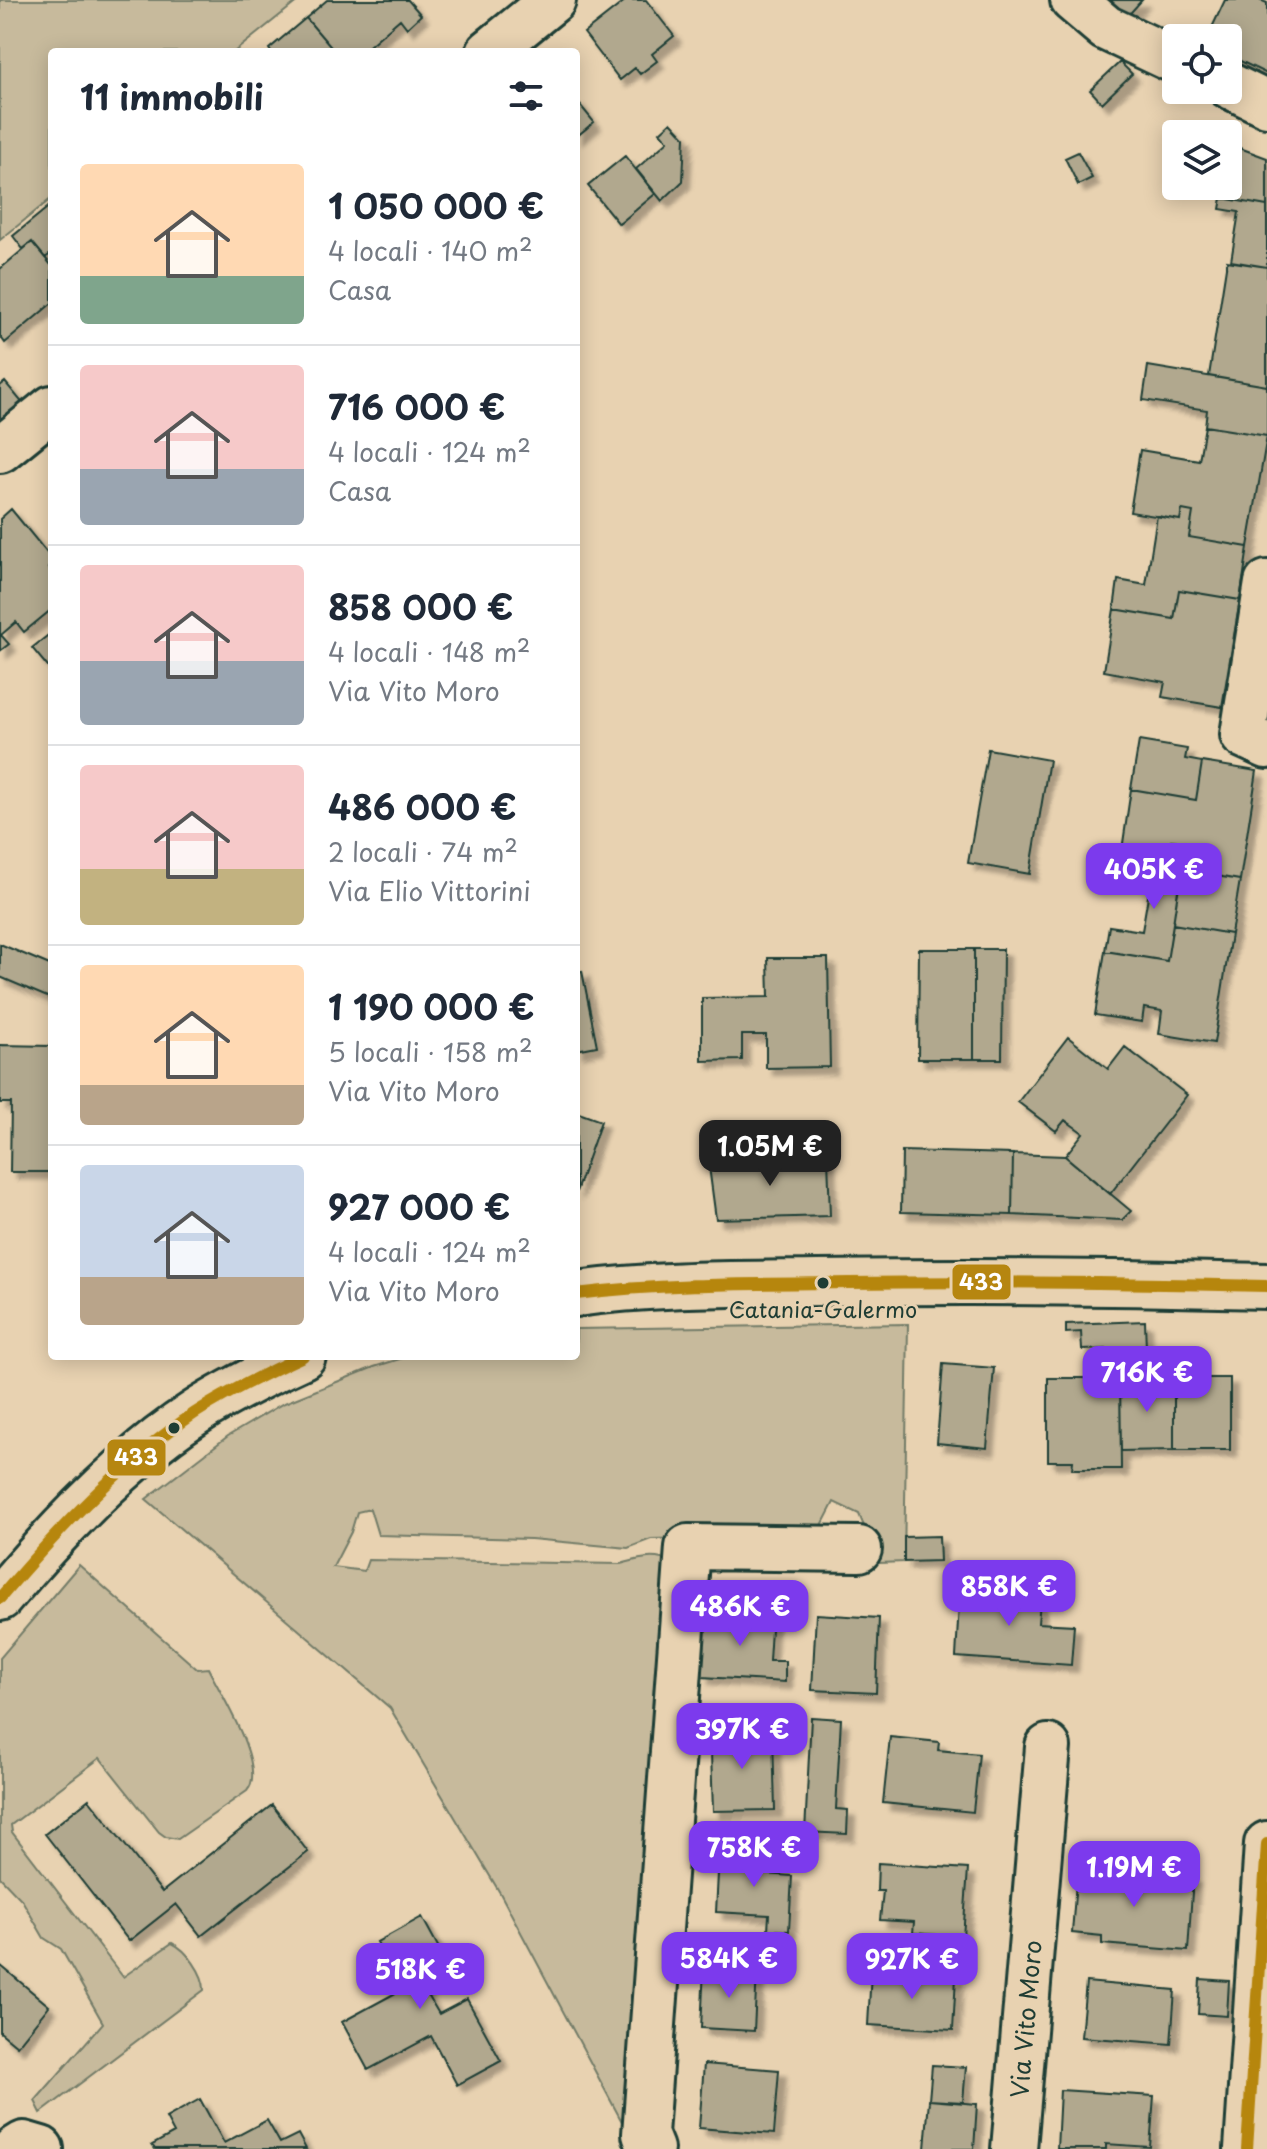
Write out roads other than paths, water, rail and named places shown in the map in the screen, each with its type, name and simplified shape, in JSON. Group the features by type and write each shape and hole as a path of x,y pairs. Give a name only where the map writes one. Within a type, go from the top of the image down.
{"street":[{"path":"494,48 553,0"},
{"path":"1073,0 1106,28 1162,54"},
{"path":"1242,92 1267,104"},
{"path":"0,450 48,411"},
{"path":"1267,583 1243,735 1267,746"},
{"path":"580,1293 631,1286 891,1282 1075,1281 1267,1286"},
{"path":"0,1598 51,1541 129,1464 194,1414 261,1375 294,1360"},
{"path":"651,2149 645,2134 688,1547 859,1549"},
{"name":"Via Vito Moro","path":"1014,2149 1048,1747"},
{"path":"1247,2149 1266,1868"},
{"path":"16,2149 24,2144 41,2149"}],"place":[{"name":"Catania-Galermo","path":"823,1283"}]}
